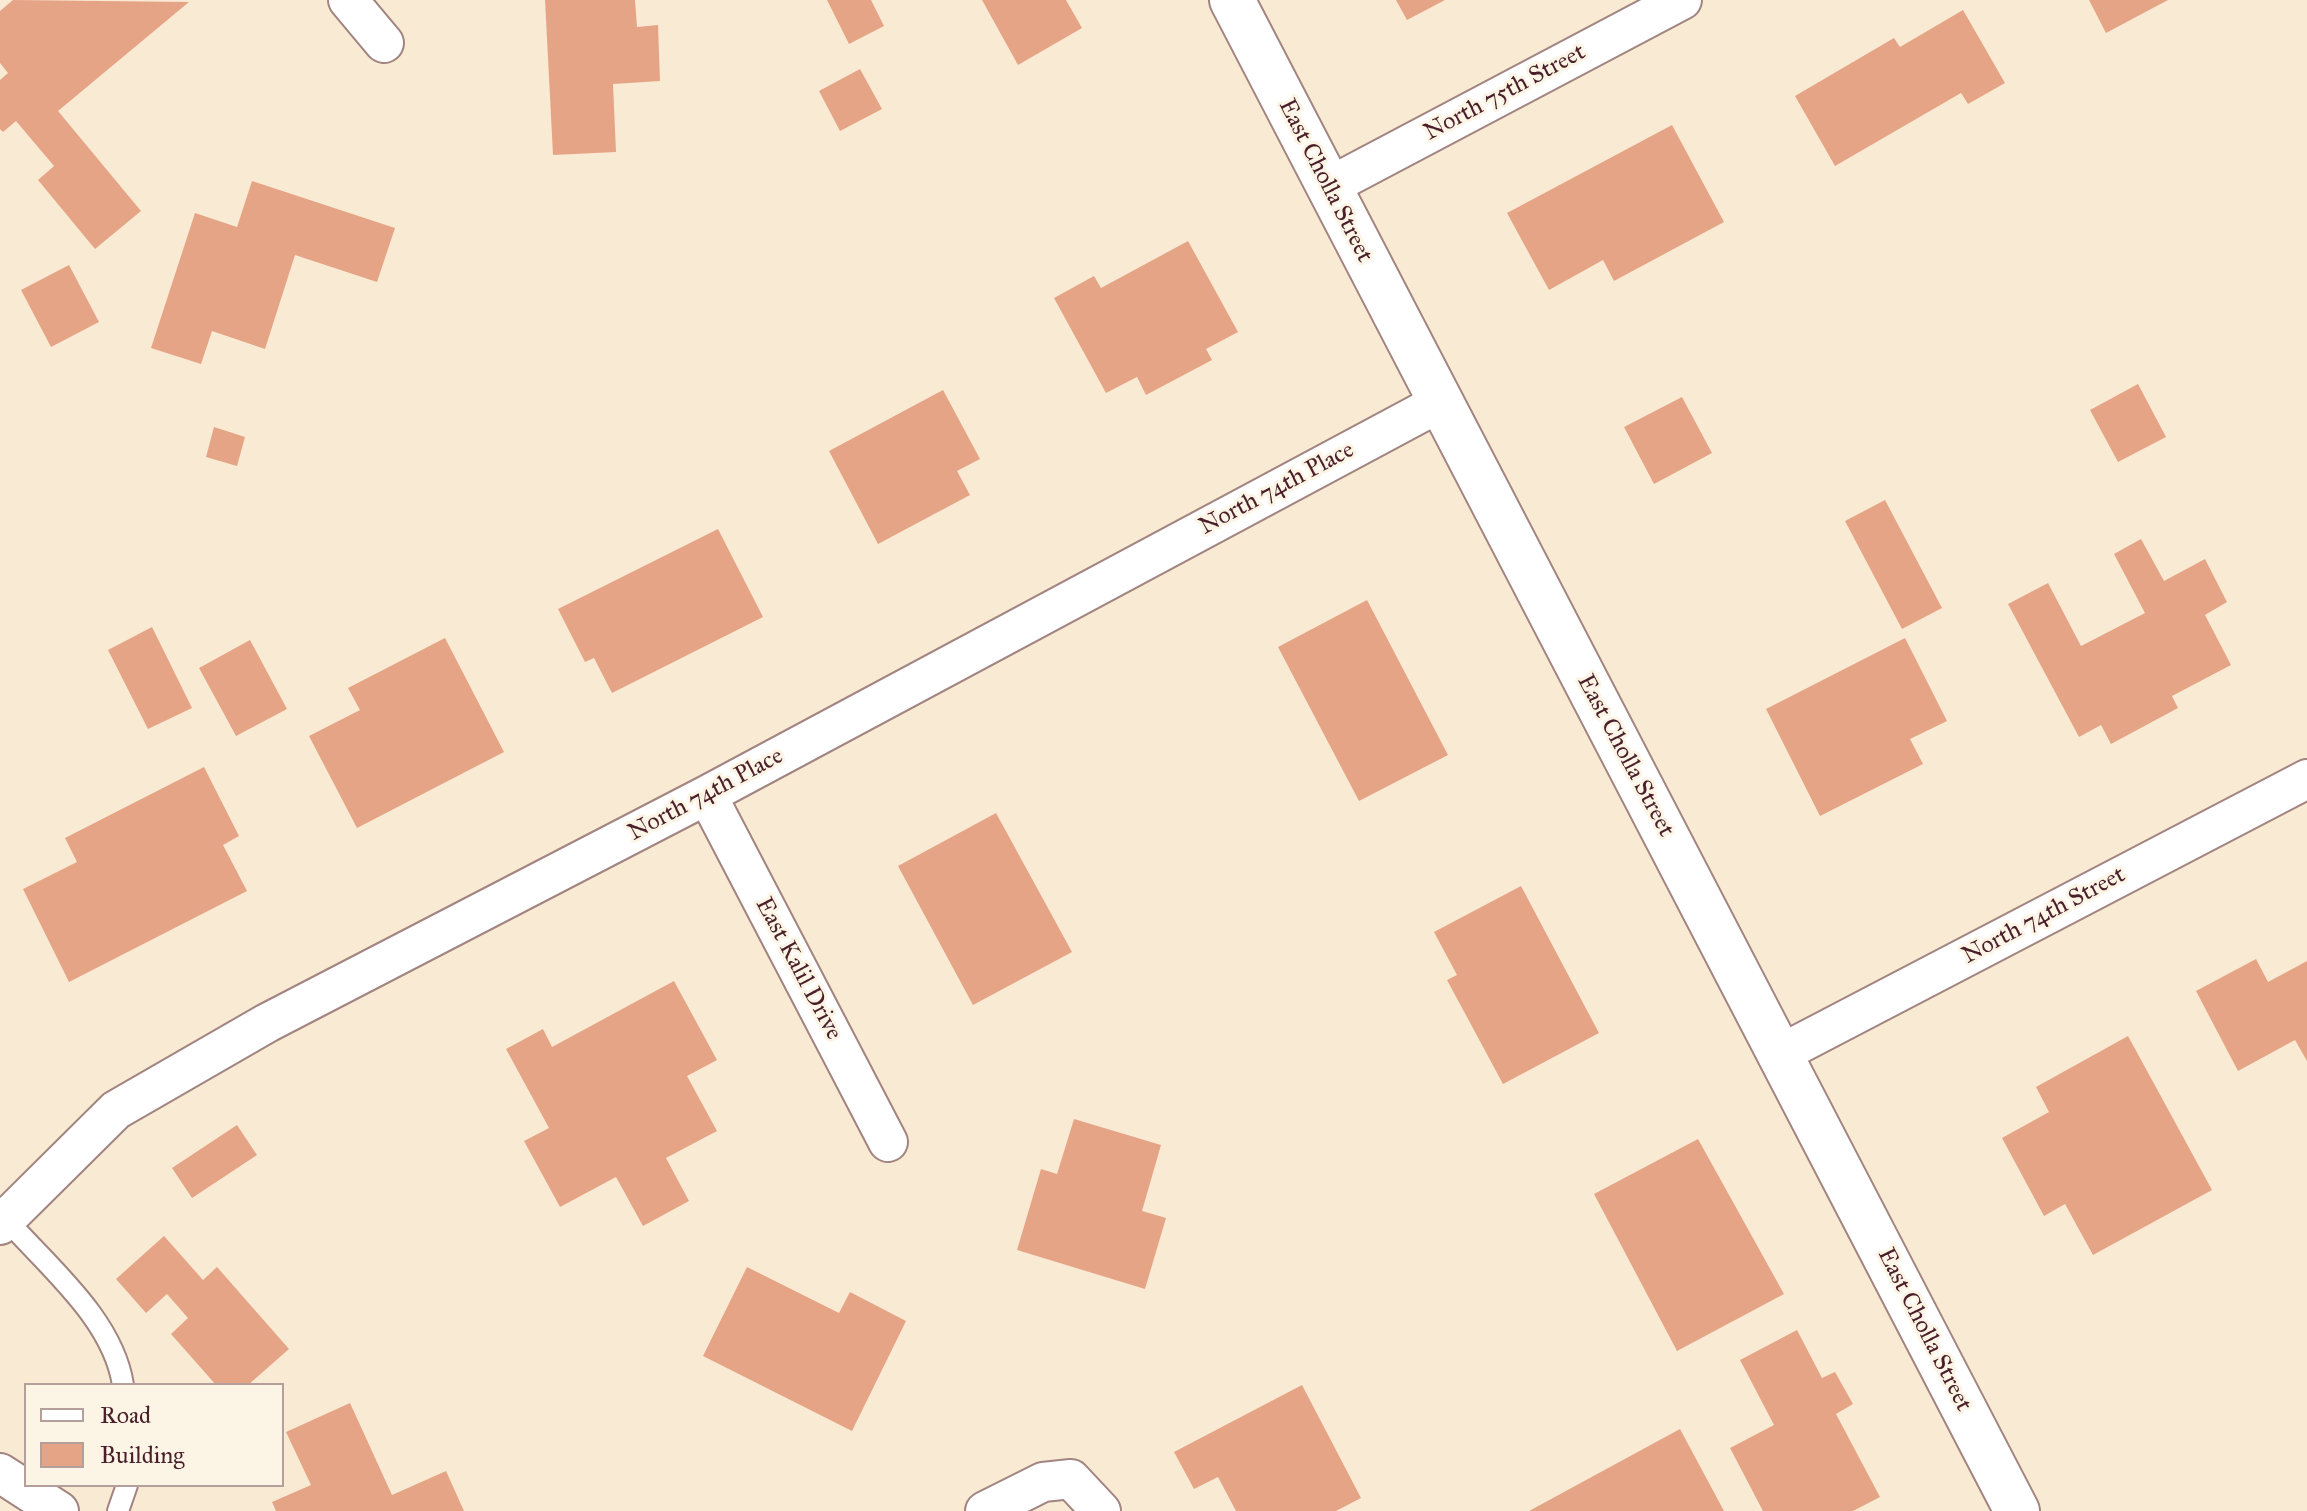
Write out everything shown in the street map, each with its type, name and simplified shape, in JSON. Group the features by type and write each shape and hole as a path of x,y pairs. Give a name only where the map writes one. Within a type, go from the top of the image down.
{"street":[{"path":"348,0 384,43"},
{"name":"East Cholla Street","path":"1232,0 1439,403 1782,1053 2017,1511"},
{"name":"North 75th Street","path":"1328,187 1682,0"},
{"name":"North 74th Place","path":"3,1222 116,1110 267,1023 707,795 1439,403"},
{"name":"North 74th Street","path":"1782,1053 2307,779"},
{"name":"East Kalil Drive","path":"707,795 888,1142"},
{"path":"0,1473 59,1511"},
{"path":"985,1511 1043,1482 1071,1479 1101,1511"}],"lane":[{"path":"3,1222 96,1321 113,1350 122,1383"},
{"path":"118,1511 126,1487"}],"building":[{"path":"13,0 189,2 58,111 141,211 95,249 38,180 54,166 16,121 3,132 0,129 0,80 8,73 0,63 0,11"},
{"path":"545,0 635,0 637,27 658,25 660,81 613,84 616,152 553,155"},
{"path":"827,0 871,0 884,26 849,44"},
{"path":"982,0 1066,0 1082,28 1018,65"},
{"path":"1396,0 1445,0 1407,20"},
{"path":"2089,0 2168,0 2106,33"},
{"path":"1963,10 2005,83 1968,104 1961,93 1835,166 1795,96 1894,38 1900,47"},
{"path":"860,69 882,109 840,131 819,91"},
{"path":"1672,125 1724,222 1614,281 1603,260 1549,290 1507,213"},
{"path":"252,181 395,228 377,282 295,255 265,349 212,331 201,364 151,348 195,213 237,227"},
{"path":"1188,241 1238,332 1206,349 1212,360 1146,395 1137,377 1106,393 1054,298 1094,276 1101,288"},
{"path":"69,265 99,322 51,347 21,290"},
{"path":"2138,384 2166,437 2118,462 2090,410"},
{"path":"943,390 980,459 957,471 970,495 878,544 829,451"},
{"path":"1682,397 1712,453 1654,484 1624,427"},
{"path":"214,427 245,437 237,466 206,457"},
{"path":"1885,500 1942,608 1902,629 1845,521"},
{"path":"718,529 763,617 612,693 594,658 585,662 558,609"},
{"path":"2141,539 2164,581 2205,559 2227,602 2205,615 2231,665 2172,696 2178,708 2111,744 2101,725 2079,737 2008,604 2048,583 2081,646 2145,613 2114,554"},
{"path":"1367,600 1448,755 1359,801 1278,647"},
{"path":"152,627 192,708 148,729 108,650"},
{"path":"445,638 504,752 357,828 309,736 360,710 348,688"},
{"path":"1905,638 1947,721 1910,739 1923,764 1820,816 1766,709"},
{"path":"250,640 287,709 236,736 199,668"},
{"path":"204,767 239,836 223,845 247,891 69,982 23,889 77,862 65,838"},
{"path":"996,813 1072,952 973,1005 898,866"},
{"path":"1521,886 1599,1033 1503,1084 1447,980 1457,975 1434,932"},
{"path":"2256,959 2268,982 2307,961 2307,1061 2295,1040 2238,1071 2196,991"},
{"path":"674,981 717,1060 687,1076 717,1131 666,1158 689,1201 643,1226 616,1177 560,1207 524,1141 549,1128 506,1049 543,1029 552,1047"},
{"path":"2128,1036 2212,1190 2093,1255 2065,1204 2044,1216 2002,1138 2049,1112 2036,1087"},
{"path":"1074,1119 1161,1145 1142,1211 1166,1218 1145,1289 1017,1250 1041,1169 1057,1174"},
{"path":"237,1125 257,1155 192,1198 172,1168"},
{"path":"1698,1139 1784,1294 1677,1351 1594,1194"},
{"path":"164,1236 203,1280 217,1267 289,1349 250,1383 214,1383 171,1334 188,1318 167,1294 146,1313 116,1279"},
{"path":"747,1267 839,1313 850,1292 906,1321 852,1431 703,1356"},
{"path":"1797,1330 1822,1378 1835,1372 1853,1404 1836,1414 1880,1497 1853,1511 1763,1511 1730,1448 1774,1425 1740,1360"},
{"path":"1302,1385 1361,1498 1336,1511 1236,1511 1218,1477 1194,1489 1174,1452"},
{"path":"350,1403 392,1495 446,1471 464,1511 276,1511 272,1502 311,1485 286,1432"},
{"path":"1680,1429 1724,1511 1529,1511"}]}
